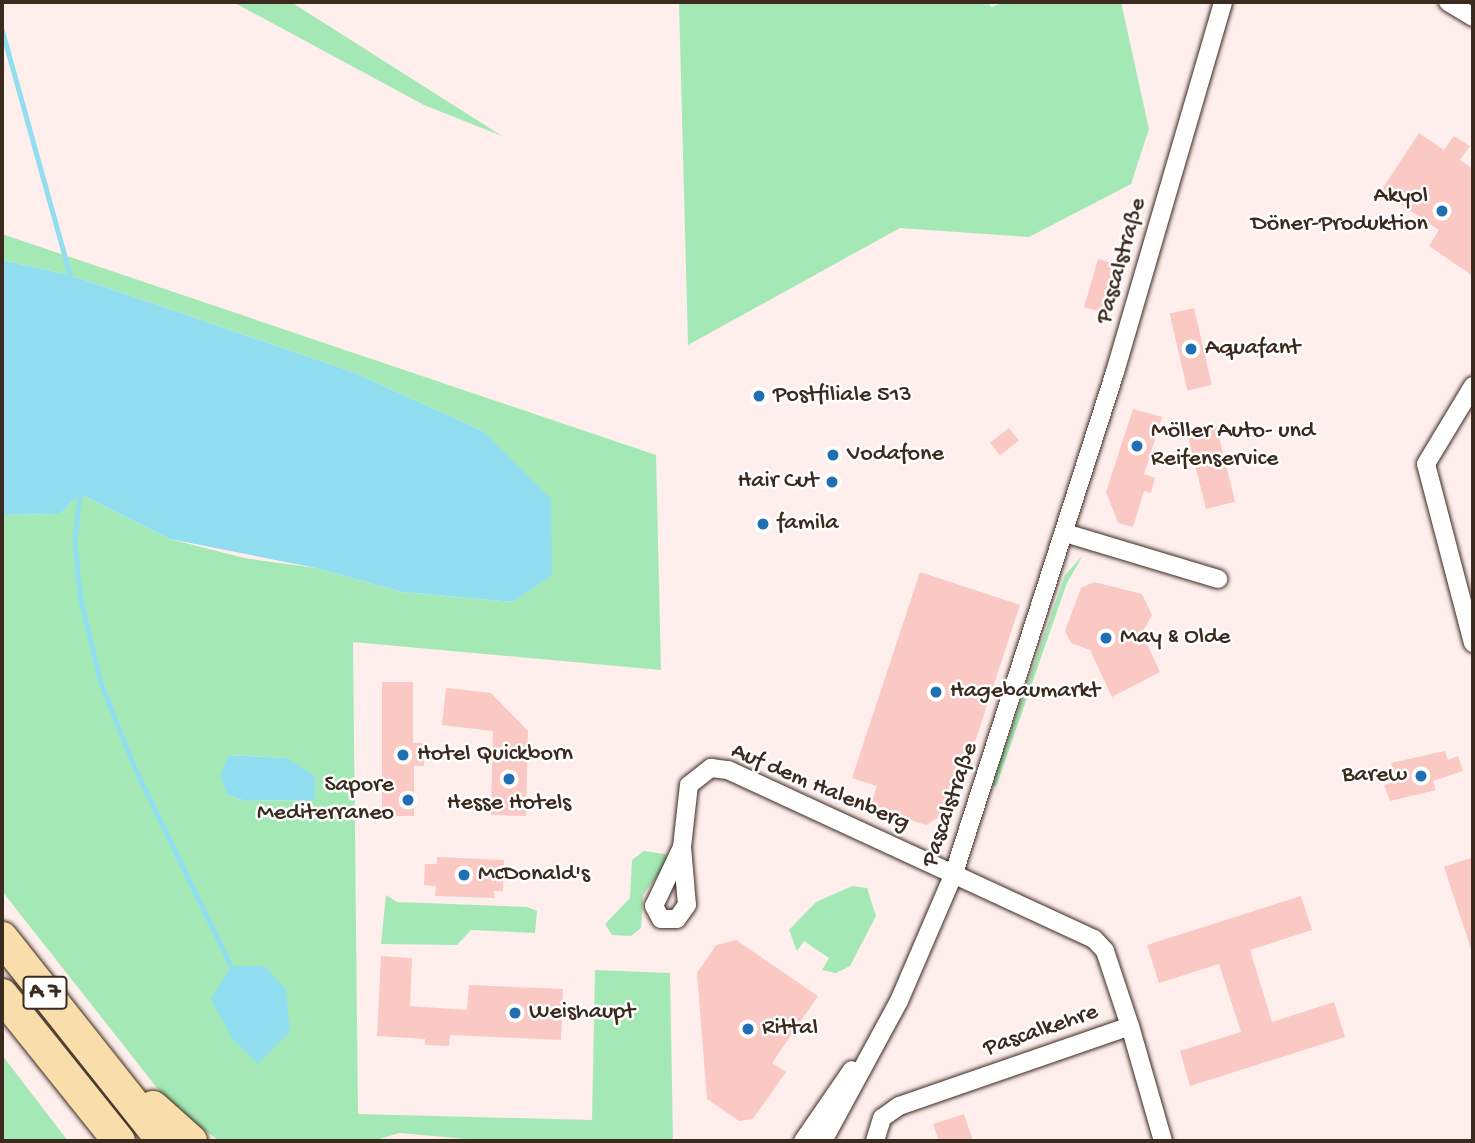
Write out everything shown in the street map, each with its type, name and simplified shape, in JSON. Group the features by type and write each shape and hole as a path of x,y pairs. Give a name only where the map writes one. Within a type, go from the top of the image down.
{"highway":[{"name":"A 7","path":"2,938 163,1141"},
{"name":"A 7","path":"2,995 119,1141"},
{"path":"36,1038 46,1067 93,1141"},
{"path":"88,1048 191,1141"}],"street":[{"name":"Pascalstraße","path":"823,1141 876,1044 954,873 1065,533 1223,2"},
{"path":"1448,2 1473,17"},
{"path":"1473,386 1426,464 1473,643"},
{"path":"1065,533 1218,579"},
{"name":"Auf dem Halenberg","path":"682,847 684,795 696,776 711,768 728,770 954,873"},
{"path":"954,873 1094,939 1105,951 1130,1026"},
{"name":"Pascalkehre","path":"875,1141 882,1118 899,1106 1130,1026 1163,1141"},
{"name":"Pascalstraße","path":"803,1141 876,1044"}],"green space":[{"path":"233,2 291,2 502,136 424,105"},
{"path":"679,2 988,2 991,7 1005,2 1121,2 1149,129 1131,184 1029,237 900,228 688,345"},
{"path":"2,234 656,455 661,670 353,642 358,1114 592,1120 595,970 670,973 673,1141 489,1141 399,1133 373,1141 218,1140 172,1107 2,891 2,515 60,514 80,494 170,539 244,558 316,568 402,592 513,602 483,431 353,372 70,275 2,260","holes":["229,755 287,758 314,800 245,801 228,795"]},
{"path":"1083,555 1067,583 996,787 992,785 1065,575"},
{"path":"644,851 665,854 669,860 643,895 641,928 631,936 612,935 605,924 630,898 632,860"},
{"path":"852,886 867,888 876,916 850,966 836,973 822,970 829,958 804,941 797,951 789,930 816,902"},
{"path":"386,895 397,902 527,907 537,911 535,933 471,930 457,945 381,944"},
{"path":"2,1055 68,1141 2,1141"}],"water":[{"path":"2,260 70,275 353,372 483,431 551,499 552,575 513,602 402,592 316,568 170,539 80,494 60,514 2,515"},
{"path":"229,755 287,758 315,776 315,800 245,801 228,795 220,775"},
{"path":"231,966 264,966 286,989 290,1032 258,1064 233,1040 211,999"}],"building":[{"name":"Akyol Döner-Produktion","path":"1419,133 1444,150 1454,136 1470,146 1460,160 1473,169 1473,276 1429,246 1439,230 1381,191"},
{"path":"1098,259 1115,264 1102,312 1084,307"},
{"name":"Aquafant","path":"1194,308 1212,385 1187,391 1170,314"},
{"name":"Möller Auto- und Reifenservice","path":"1133,409 1162,417 1144,474 1155,478 1151,493 1144,491 1133,527 1118,523 1106,492"},
{"path":"1216,425 1235,502 1206,509 1187,432"},
{"path":"1009,428 1019,441 1000,455 990,443"},
{"name":"Hagebaumarkt","path":"920,572 1020,605 953,809 926,825 870,807 877,786 852,778"},
{"name":"May & Olde","path":"1094,582 1142,594 1152,615 1142,633 1160,672 1112,697 1090,650 1071,643 1065,631 1081,588"},
{"name":"Hotel Quickborn","path":"382,682 413,682 413,743 424,743 424,766 414,766 414,816 382,816"},
{"name":"Hesse Hotels","path":"446,688 491,693 528,731 526,816 491,815 493,731 442,725"},
{"name":"Barew","path":"1445,751 1448,760 1458,756 1463,771 1433,781 1436,790 1390,801 1384,785 1397,781 1391,763"},
{"name":"McDonald's","path":"437,857 504,860 503,891 494,891 494,898 435,896 436,886 424,885 425,864 437,864"},
{"path":"1473,857 1473,948 1471,949 1444,867"},
{"path":"1301,896 1312,930 1250,950 1272,1022 1334,1002 1345,1037 1190,1086 1180,1051 1241,1032 1219,964 1159,983 1147,945"},
{"name":"Rittal","path":"736,940 818,996 772,1063 786,1072 753,1119 739,1121 707,1099 697,973 716,945"},
{"path":"381,956 412,958 410,1006 467,1010 469,985 563,989 561,1040 450,1035 449,1046 425,1045 425,1039 377,1036"},
{"path":"964,1114 973,1141 939,1141 933,1124"}],"waterway":[{"path":"2,29 70,275"},
{"path":"80,494 75,543 81,600 101,683 136,770 231,966"}],"place":[{"name":"Akyol Döner-Produktion","path":"1442,211"},
{"name":"Aquafant","path":"1191,349"},
{"name":"Postfiliale 513","path":"759,396"},
{"name":"Möller Auto- und Reifenservice","path":"1137,446"},
{"name":"Vodafone","path":"833,455"},
{"name":"Hair Cut","path":"832,482"},
{"name":"famila","path":"763,524"},
{"name":"May & Olde","path":"1106,638"},
{"name":"Hagebaumarkt","path":"936,692"},
{"name":"Hotel Quickborn","path":"403,755"},
{"name":"Barew","path":"1421,776"},
{"name":"Hesse Hotels","path":"509,779"},
{"name":"Sapore Mediterraneo","path":"408,800"},
{"name":"McDonald's","path":"464,875"},
{"name":"Weishaupt","path":"515,1013"},
{"name":"Rittal","path":"748,1029"}]}
